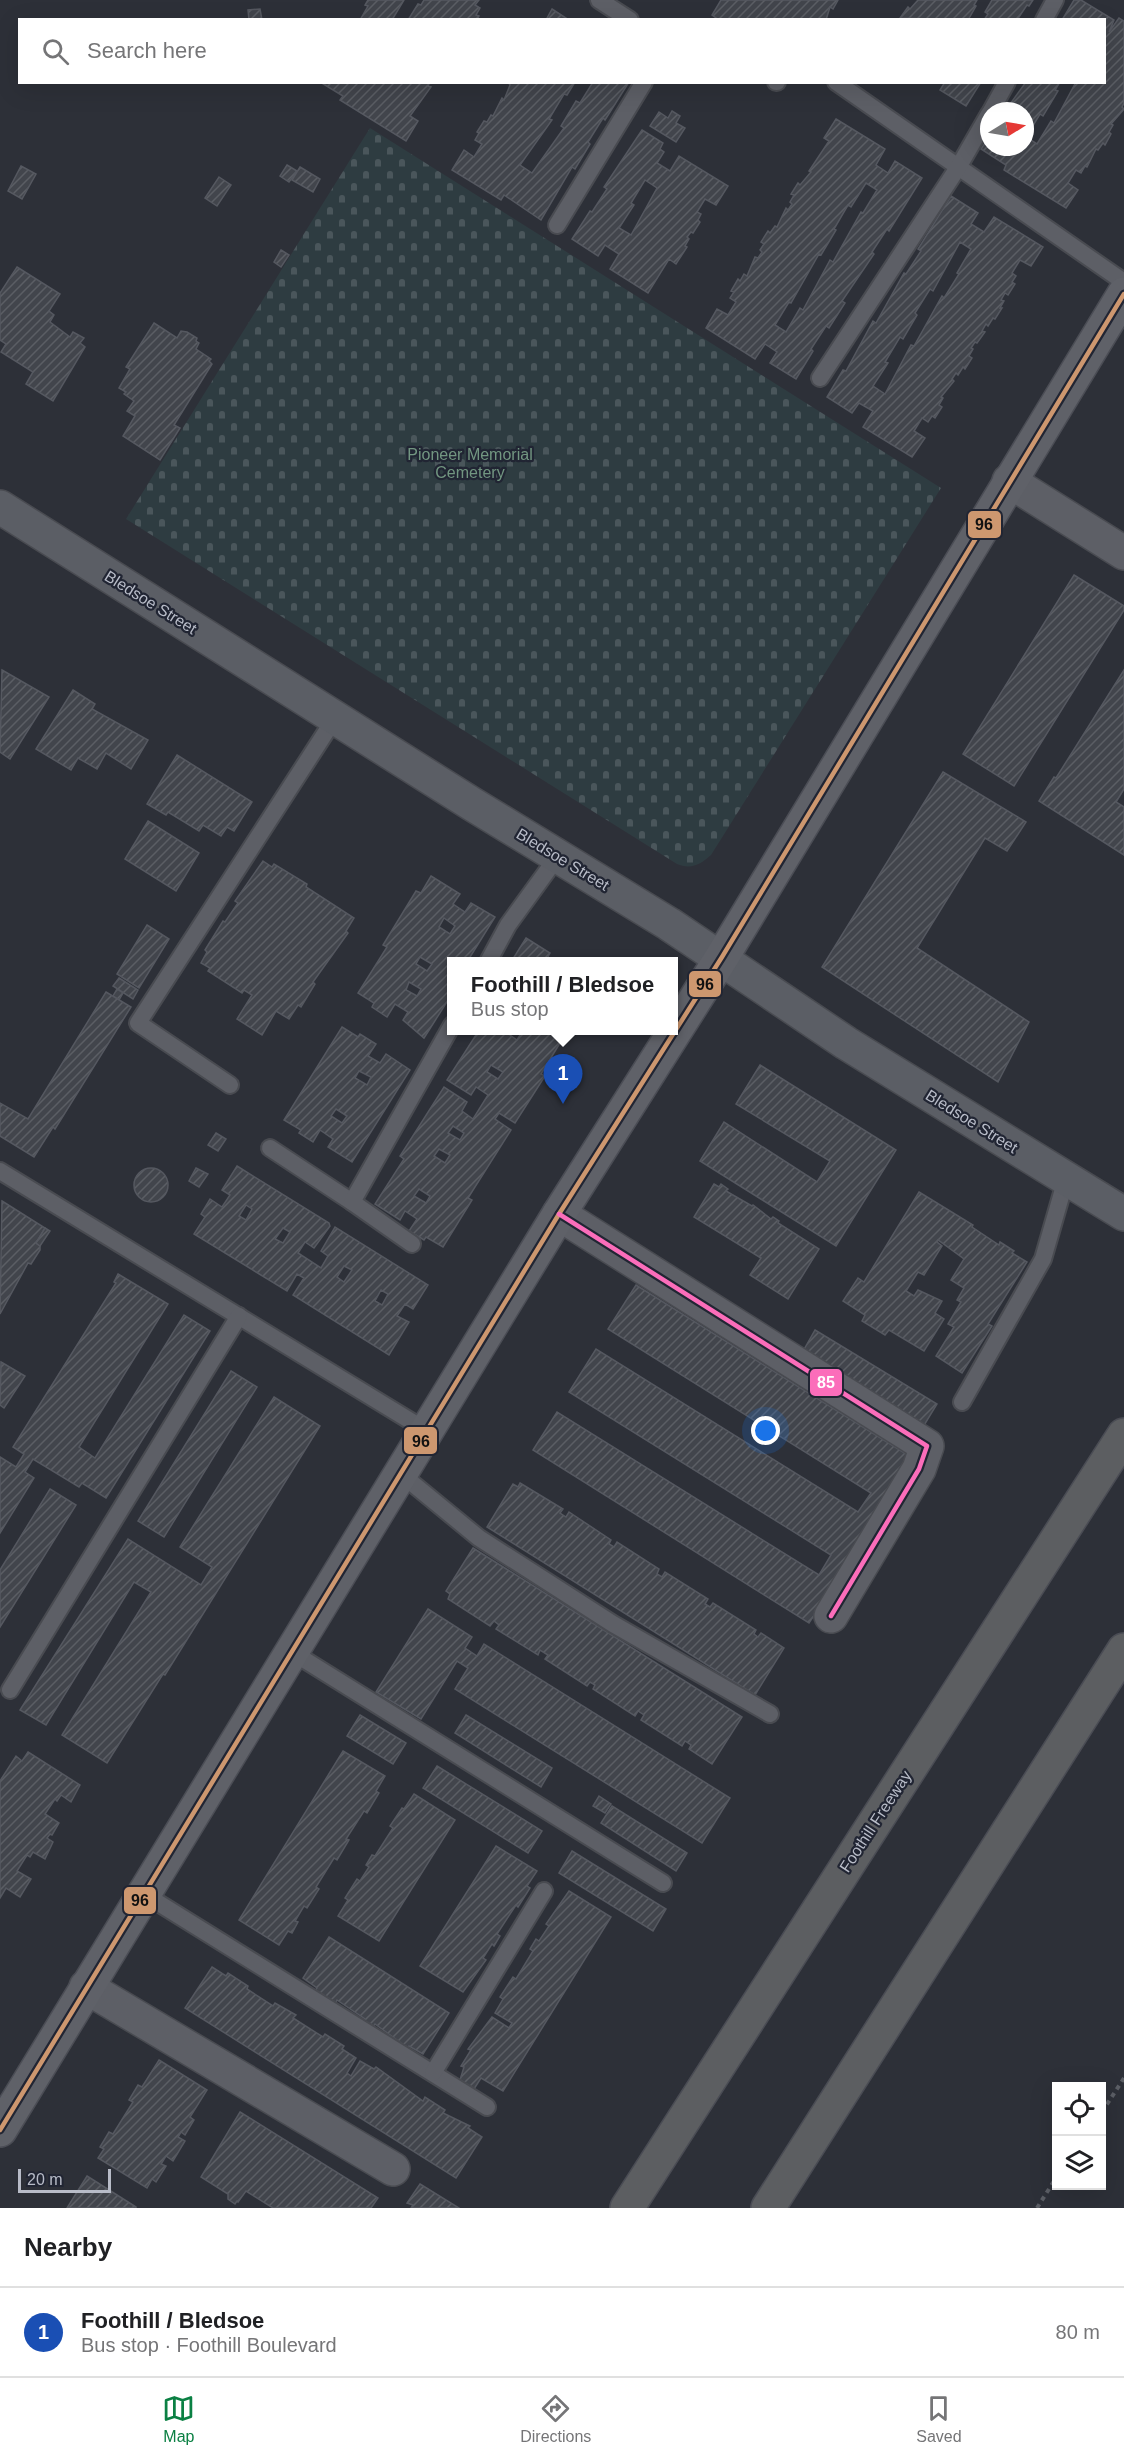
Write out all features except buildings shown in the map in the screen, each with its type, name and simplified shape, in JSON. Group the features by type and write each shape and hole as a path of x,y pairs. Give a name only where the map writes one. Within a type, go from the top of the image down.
{"highway":[{"name":"Foothill Freeway","path":"627,2208 1124,1435"},
{"path":"768,2208 1124,1650"}],"main road":[{"path":"678,1026 1124,294"},
{"path":"0,2130 559,1214 673,1035"}],"street":[{"path":"1009,481 1124,553"},
{"name":"Bledsoe Street","path":"0,507 335,718 722,957 846,1043 1119,1211"},
{"path":"559,1214 927,1446 919,1469 831,1616"},
{"path":"86,1987 393,2169"}],"lane":[{"path":"599,0 627,18"},
{"path":"1045,18 1055,0"},
{"path":"557,225 643,84"},
{"path":"839,84 1124,282"},
{"path":"996,102 1006,84"},
{"path":"820,378 959,166 980,130"},
{"path":"230,1085 138,1023 335,718"},
{"path":"491,957 508,925 558,856"},
{"path":"352,1202 447,1034"},
{"path":"270,1148 412,1244"},
{"path":"0,1171 427,1431"},
{"path":"962,1402 1043,1259 1066,1179"},
{"path":"10,1690 239,1316"},
{"path":"401,1474 478,1538 613,1624 770,1714"},
{"path":"292,1652 663,1883"},
{"path":"434,2073 544,1890"},
{"path":"144,1894 488,2107"}],"path":[{"path":"1106,2105 1124,2078"},
{"path":"1036,2208 1052,2184"}],"green space":[{"name":"Pioneer Memorial Cemetery","path":"370,128 941,488 711,855 700,863 691,866 677,864 126,519"}],"transit line":[{"name":"96","path":"678,1026 1124,294"},
{"name":"96","path":"0,2130 559,1214 673,1035"},
{"name":"85","path":"559,1214 927,1446 919,1469 831,1616"}],"place":[{"name":"Foothill / Bledsoe","path":"563,1104"}]}
